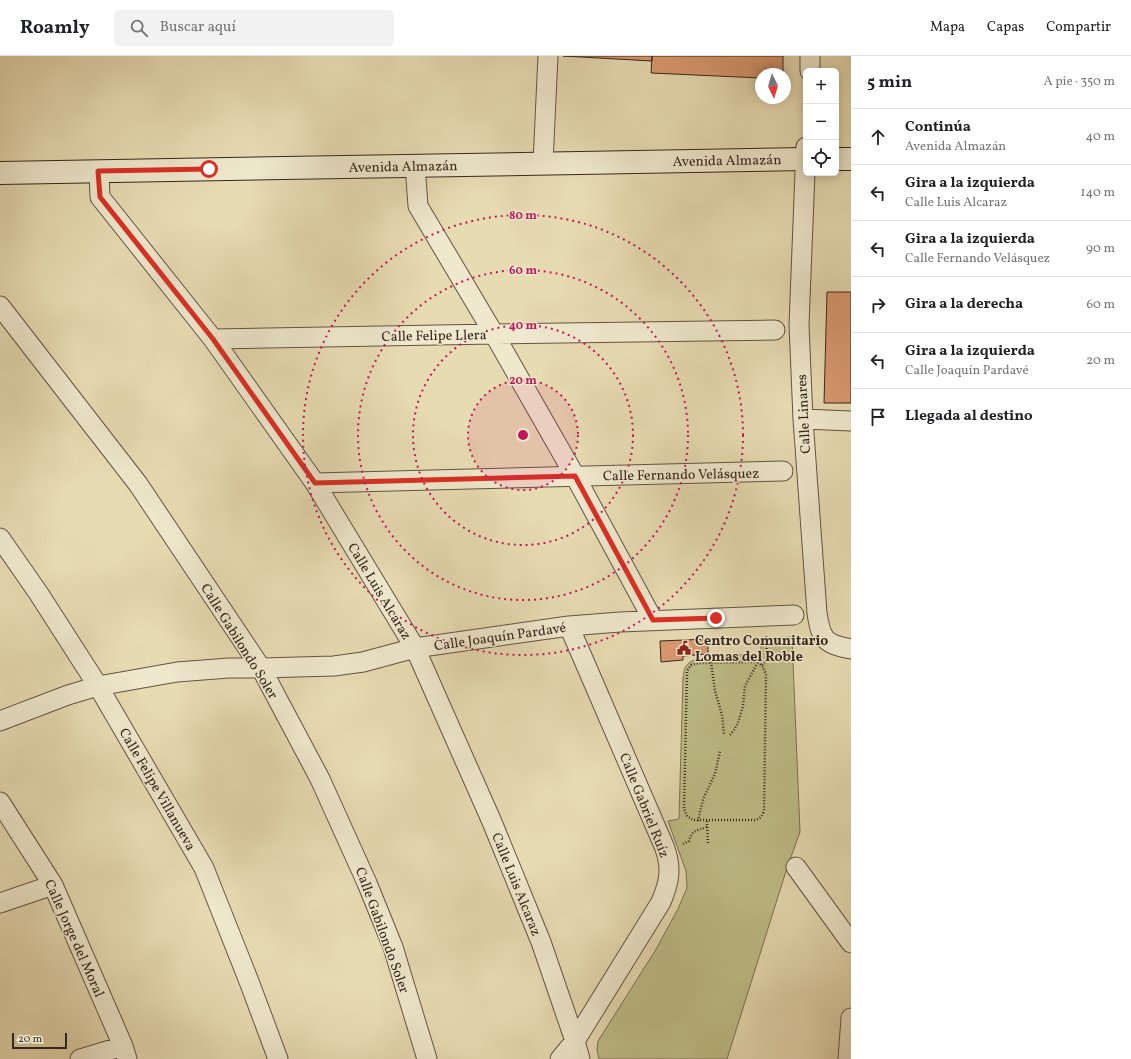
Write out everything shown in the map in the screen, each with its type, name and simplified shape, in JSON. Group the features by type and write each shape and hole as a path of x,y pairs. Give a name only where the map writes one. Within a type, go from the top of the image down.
{"main road":[{"name":"Avenida Almazán","path":"0,172 543,163 803,155"},
{"path":"839,159 851,159"}],"street":[{"path":"543,163 548,56"},
{"path":"810,56 810,68"},
{"path":"415,165 418,206 494,334 575,476 653,620"},
{"name":"Calle Luis Alcaraz","path":"98,171 100,197 213,339 315,483 415,648 492,822 541,942 578,1050"},
{"name":"Calle Linares","path":"805,176 799,325 803,419 818,621 823,637 828,642 840,647 851,649"},
{"name":"Calle Gabilondo Soler","path":"0,306 138,484 261,668 320,779 367,883 393,947 427,1059"},
{"name":"Calle Felipe Llera","path":"213,339 775,330"},
{"path":"803,419 851,421"},
{"name":"Calle Fernando Velásquez","path":"315,483 783,471"},
{"name":"Calle Felipe Villanueva","path":"0,538 39,594 98,686 204,868 278,1059"},
{"name":"Calle Joaquín Pardavé","path":"0,721 68,695 98,686 177,672 229,668 334,666 363,662 415,648 569,626 653,620 794,615"},
{"name":"Calle Gabriel Ruíz","path":"560,1059 578,1050 661,902 667,888 669,875 669,857 569,626"},
{"name":"Calle Jorge del Moral","path":"0,802 53,885 125,1052"},
{"path":"796,867 851,943"},
{"path":"0,903 53,885"},
{"path":"848,1059 851,1018"},
{"path":"80,1059 125,1052"}],"path":[{"path":"762,665 768,660 766,630"},
{"path":"711,662 715,691 722,715 724,734"},
{"path":"711,662 758,662 762,665 766,674 764,811 762,817 755,820 692,820 687,816 684,809 687,671 691,665 695,664 711,662"},
{"path":"730,734 738,723 743,706 745,686 758,662"},
{"path":"698,821 704,796 715,774 720,751"},
{"path":"707,821 708,844"},
{"path":"686,843 693,832 707,828"}],"shaded area":[{"path":"792,637 800,832 787,868 727,1059 599,1059 597,1050 598,1041 655,951 678,909 687,888 686,871 668,821 679,819 683,678 685,668 689,663 695,660 713,656 761,655 761,638"}],"building":[{"path":"563,56 652,56 652,61"},
{"path":"652,56 783,56 783,68 755,68 755,78 651,73"},
{"path":"827,292 851,292 851,403 824,403"},
{"name":"Centro Comunitario Lomas del Roble","path":"708,639 708,654 683,656 683,660 661,662 660,641"}],"place":[{"name":"Centro Comunitario Lomas del Roble","path":"684,648"}],"route":[{"path":"209,169 98,171 100,197 213,339 315,483 575,476 653,620 716,618"}]}
